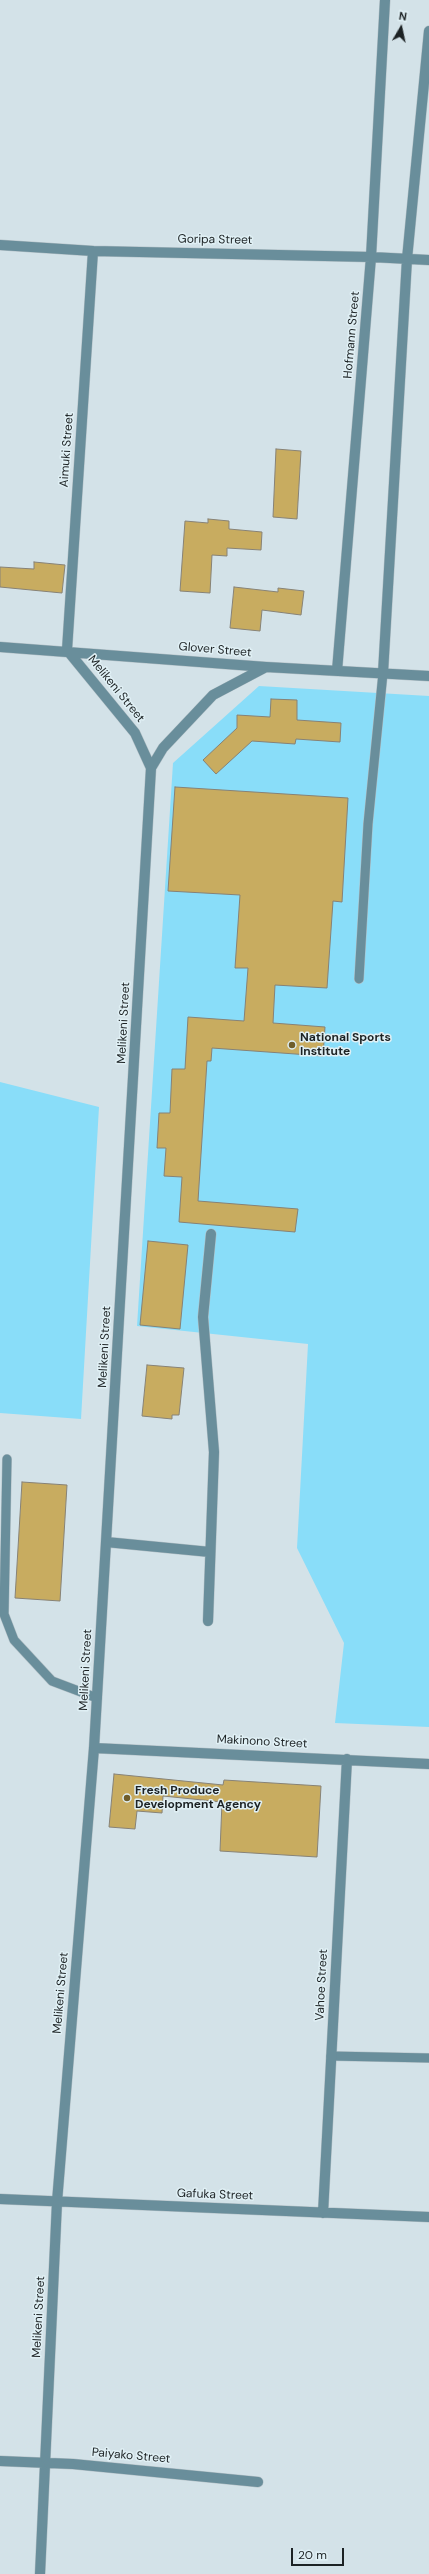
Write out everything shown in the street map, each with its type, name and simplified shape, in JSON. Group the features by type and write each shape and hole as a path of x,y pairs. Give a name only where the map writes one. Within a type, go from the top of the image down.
{"street":[{"name":"Hofmann Street","path":"337,671 372,257 385,0"},
{"path":"383,673 407,259 429,31"},
{"name":"Goripa Street","path":"0,245 93,251 372,257 429,260"},
{"name":"Aimuki Street","path":"67,650 93,251"},
{"name":"Glover Street","path":"0,646 67,650 266,667 429,676"},
{"name":"Melikeni Street","path":"67,650 135,733 152,768"},
{"name":"Melikeni Street","path":"40,2574 57,2202 94,1748 152,768 163,748 213,695 266,667"},
{"path":"208,1621 214,1452 203,1317 211,1234"},
{"path":"106,1542 210,1552"},
{"name":"Makinono Street","path":"94,1748 429,1764"},
{"name":"Vahoe Street","path":"323,2213 347,1759"},
{"name":"Gafuka Street","path":"0,2199 429,2217"},
{"name":"Paiyako Street","path":"0,2461 73,2464 258,2482"}],"lane":[{"path":"359,980 368,824 383,673"},
{"path":"7,1459 4,1614 14,1640 52,1681 97,1698"},
{"path":"331,2056 429,2058"}],"shaded area":[{"name":"National Sports Institute","path":"259,686 429,696 429,1727 335,1723 344,1643 297,1548 308,1344 137,1326 173,763"},
{"path":"0,1082 99,1107 81,1419 0,1413"}],"building":[{"path":"276,449 301,451 297,519 273,517"},
{"path":"208,519 229,521 229,529 262,532 261,550 227,548 227,556 212,555 210,593 180,591 185,521 208,523"},
{"path":"34,562 65,565 62,593 0,587 0,567 34,569"},
{"path":"234,587 278,592 278,588 304,591 301,615 262,610 260,631 230,628"},
{"path":"271,699 297,700 297,720 341,723 340,742 296,739 295,744 252,741 216,774 203,760 237,728 237,715 270,717"},
{"path":"175,787 348,798 342,902 333,901 327,988 275,985 273,1023 325,1027 323,1056 212,1048 211,1061 207,1061 198,1201 298,1209 295,1232 179,1222 182,1177 164,1176 166,1148 157,1148 159,1113 170,1113 172,1069 185,1069 188,1017 244,1021 248,968 235,968 240,895 168,891"},
{"path":"148,1241 188,1245 180,1329 140,1325"},
{"path":"147,1365 184,1368 179,1415 172,1415 172,1419 142,1416"},
{"path":"22,1482 67,1485 60,1601 15,1598"},
{"path":"114,1774 223,1785 224,1780 321,1786 317,1857 220,1851 222,1802 163,1796 162,1813 137,1811 135,1829 109,1827"}],"place":[{"name":"National Sports Institute","path":"292,1045"},
{"name":"Fresh Produce Development Agency","path":"127,1798"}]}
